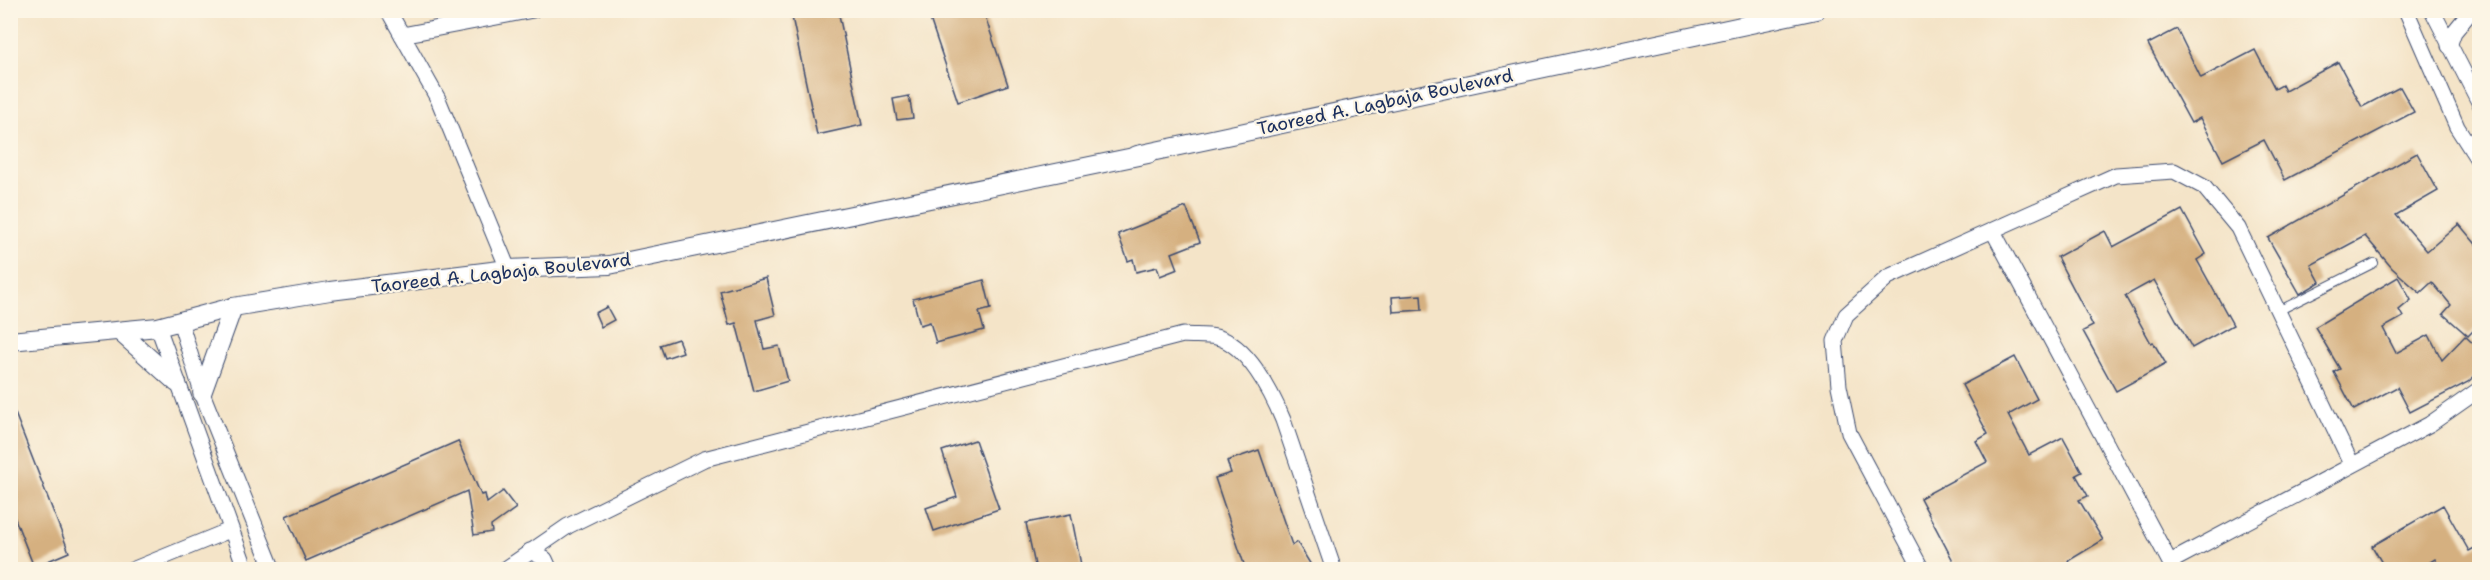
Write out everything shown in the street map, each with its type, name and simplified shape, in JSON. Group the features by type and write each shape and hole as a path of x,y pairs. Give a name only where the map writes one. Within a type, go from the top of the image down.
{"street":[{"path":"388,10 438,99 508,269"},
{"path":"402,35 533,10"},
{"name":"Taoreed A. Lagbaja Boulevard","path":"954,194 1816,10"},
{"path":"2406,10 2457,127 2480,164"},
{"path":"2432,10 2448,46 2480,104"},
{"path":"2448,46 2454,32 2472,10"},
{"name":"Taoreed A. Lagbaja Boulevard","path":"10,341 158,327 233,308 330,291 508,269 609,265 1148,154"},
{"path":"1922,570 1849,433 1839,386 1835,341 1846,315 1888,276 2116,175 2174,171 2204,187 2238,228 2352,465"},
{"path":"1993,231 2172,566 2430,424 2480,389"},
{"path":"202,393 233,308"},
{"path":"180,321 202,393 273,570"},
{"path":"158,327 246,570"},
{"path":"119,331 177,384"},
{"path":"504,570 568,526 704,459 1183,335 1218,337 1247,356 1276,402 1334,570"},
{"path":"132,570 230,530"},
{"path":"530,551 546,559 550,570"}],"lane":[{"path":"2278,311 2374,263"}],"building":[{"path":"821,10 838,10 862,125 817,135 792,17"},
{"path":"927,10 983,10 1008,85 958,102"},
{"path":"2177,29 2201,78 2255,50 2275,89 2282,85 2285,91 2338,62 2362,107 2400,87 2414,112 2285,180 2264,140 2223,161 2200,118 2191,123 2148,44"},
{"path":"909,96 913,118 897,120 893,99"},
{"path":"2417,153 2438,191 2396,215 2427,251 2459,224 2480,249 2480,324 2468,336 2443,314 2451,305 2432,282 2420,293 2392,268 2365,236 2311,265 2320,282 2300,294 2268,238"},
{"path":"1186,207 1200,242 1172,253 1178,269 1160,276 1157,267 1136,272 1133,259 1128,261 1118,234"},
{"path":"2182,210 2206,254 2197,260 2233,325 2192,348 2154,280 2125,296 2151,343 2153,342 2166,364 2116,391 2083,331 2093,326 2057,257 2105,231 2113,247"},
{"path":"2398,277 2411,300 2399,310 2403,317 2383,328 2396,353 2429,335 2442,360 2465,336 2480,350 2480,371 2468,382 2410,412 2397,387 2354,410 2334,372 2340,369 2315,327"},
{"path":"766,278 775,315 757,320 764,349 779,346 788,381 754,391 736,323 729,325 720,291"},
{"path":"984,280 991,309 979,312 984,330 936,343 930,322 920,325 913,299"},
{"path":"1421,295 1422,310 1393,312 1392,297"},
{"path":"607,307 614,320 601,327 595,313"},
{"path":"678,339 683,352 665,358 660,345"},
{"path":"2015,357 2037,399 2008,415 2029,455 2063,437 2082,472 2076,475 2088,496 2079,500 2103,540 2068,561 2072,570 1958,570 1920,498 1987,462 1976,441 1988,434 1962,385"},
{"path":"11,403 69,552 34,567 10,506"},
{"path":"975,440 999,509 934,531 926,508 957,497 942,451"},
{"path":"458,441 481,495 485,494 487,503 503,491 516,508 491,526 492,532 474,535 467,491 306,561 286,516"},
{"path":"1259,450 1292,545 1297,542 1314,570 1246,570 1215,478 1231,473 1227,461"},
{"path":"2443,505 2469,551 2480,545 2480,570 2441,570 2435,559 2417,570 2386,570 2372,546"},
{"path":"1071,514 1082,570 1036,570 1026,523"}]}
